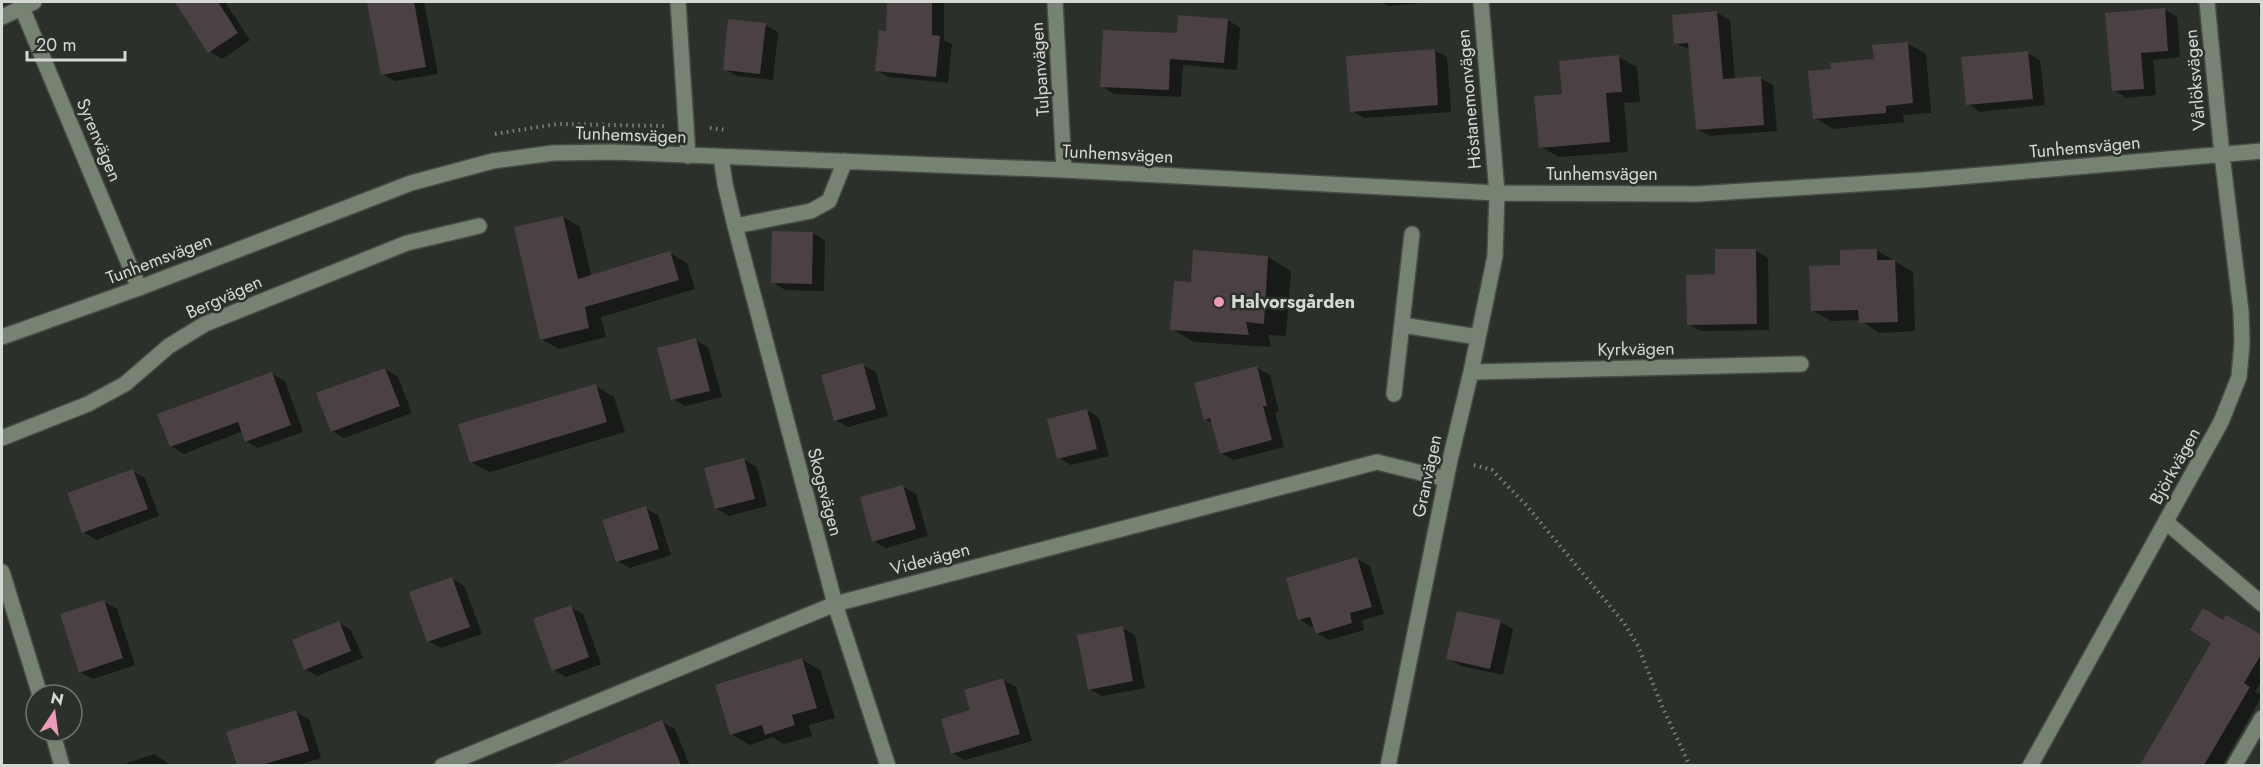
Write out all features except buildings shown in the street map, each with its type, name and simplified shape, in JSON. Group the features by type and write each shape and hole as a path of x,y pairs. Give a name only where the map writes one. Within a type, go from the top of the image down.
{"street":[{"path":"678,2 688,156"},
{"name":"Tulpanvägen","path":"1055,2 1064,170"},
{"name":"Höstanemonvägen","path":"1481,2 1497,193"},
{"name":"Vårlöksvägen","path":"2207,2 2222,155"},
{"path":"2,17 28,5"},
{"name":"Syrenvägen","path":"28,5 139,288"},
{"name":"Tunhemsvägen","path":"2,338 411,183 493,161 553,153 612,152 1064,170 1497,193 1697,194 1922,180 2262,151"},
{"name":"Björkvägen","path":"2030,765 2221,422 2239,377 2242,343 2241,311 2222,155"},
{"name":"Skogsvägen","path":"721,157 735,226 835,604 888,765"},
{"path":"735,226 811,211 829,201 845,162"},
{"name":"Granvägen","path":"1388,765 1450,459 1495,256 1497,193"},
{"name":"Bergvägen","path":"2,438 88,404 125,384 169,346 205,324 407,243 479,226"},
{"path":"1394,394 1412,234"},
{"path":"1402,325 1478,337"},
{"name":"Kyrkvägen","path":"1471,372 1801,364"},
{"name":"Videvägen","path":"442,765 835,604 1377,462 1446,479"},
{"path":"2166,522 2262,604"},
{"path":"2,572 36,683"},
{"path":"2234,765 2262,717"},
{"path":"56,743 62,765"}],"path":[{"path":"1450,459 1492,470 1526,505 1624,624 1638,646 1661,704 1690,765"}],"place":[{"name":"Halvorsgården","path":"1219,302"}]}
